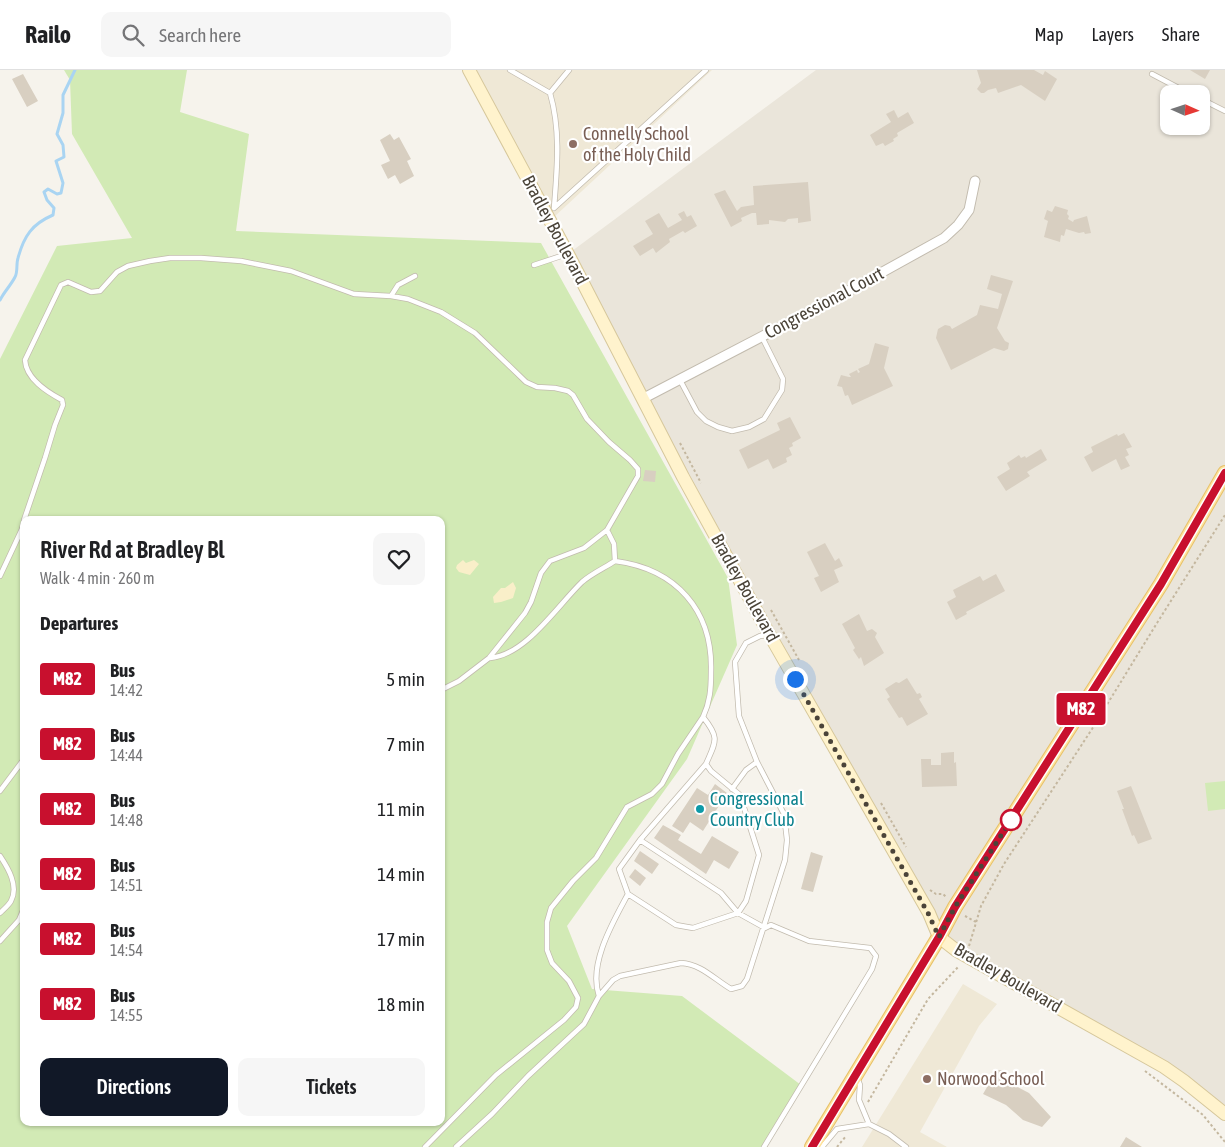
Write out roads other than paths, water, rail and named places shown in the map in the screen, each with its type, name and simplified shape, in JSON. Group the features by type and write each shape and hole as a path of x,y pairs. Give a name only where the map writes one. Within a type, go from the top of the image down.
{"main road":[{"name":"Bradley Boulevard","path":"469,70 550,213 568,254 684,477 770,635 928,913 939,937 965,955 1164,1067 1225,1114"},
{"path":"812,1147 939,937 955,907 1161,584 1225,473"}],"street":[{"name":"Congressional Court","path":"644,398 762,337 944,238 958,226 969,210 975,181"}],"lane":[{"path":"510,70 550,93 556,112 558,160 550,213"},
{"path":"550,93 569,70"},
{"path":"550,213 706,70"},
{"path":"1152,74 1173,85"},
{"path":"1210,104 1225,111"},
{"path":"534,265 568,254"},
{"path":"26,516 54,425 63,405 62,400 31,376 26,368 25,360 61,285 68,282 91,292 100,290 117,272 128,266 170,258 201,258 241,261 290,271 354,294 408,299 441,312 475,333 526,382 537,387 568,391 587,419 608,442 638,469 638,476 607,530 584,548 550,560 541,572 532,602 489,658 459,681 445,688"},
{"path":"391,296 398,285 415,276"},
{"path":"680,380 697,412 706,421 718,427 732,430 749,427 764,419 782,390 783,379 762,337"},
{"path":"607,530 614,544 614,561"},
{"path":"0,576 20,533"},
{"path":"425,1147 496,1075 576,1008 578,998 569,981 552,963 547,950 546,922 551,908 573,881 596,858 628,807 652,794 662,784 678,754 704,717 711,690 712,659 708,635 698,612 685,594 654,571 634,563 614,561 583,581 514,650 496,658 489,658"},
{"path":"456,1147 584,1024 599,996 620,976 681,963 691,963 731,989 742,986 747,979 765,928 785,860 787,840 784,814 757,762 739,716 735,662 746,643 760,636 770,635"},
{"path":"704,717 715,736 714,746 706,764 640,840 619,869 628,894 676,925 693,928 738,913 746,901 759,855 740,795 711,771 706,764"},
{"path":"732,789 746,770 757,762"},
{"path":"0,791 20,764"},
{"path":"640,840 721,893 738,913 765,928"},
{"path":"0,856 12,877 13,888 11,901 0,913"},
{"path":"599,996 597,989 598,962 614,922 628,894"},
{"path":"0,940 20,916"},
{"path":"764,1147 872,969 876,956 870,948 809,941 771,925 765,928"},
{"path":"856,1073 860,1085 859,1100 869,1124"},
{"path":"822,1147 836,1129 869,1124 889,1134 906,1147"}],"waterway":[{"path":"0,300 16,275 18,258 26,237 40,222 53,215 54,208 47,200 44,192 48,189 57,194 61,193 63,183 56,161 64,157 63,145 57,134 63,113 63,95 75,70"}],"place":[{"name":"Connelly School of the Holy Child","path":"573,144"},
{"name":"Congressional Country Club","path":"700,809"},
{"name":"Norwood School","path":"927,1079"}]}
